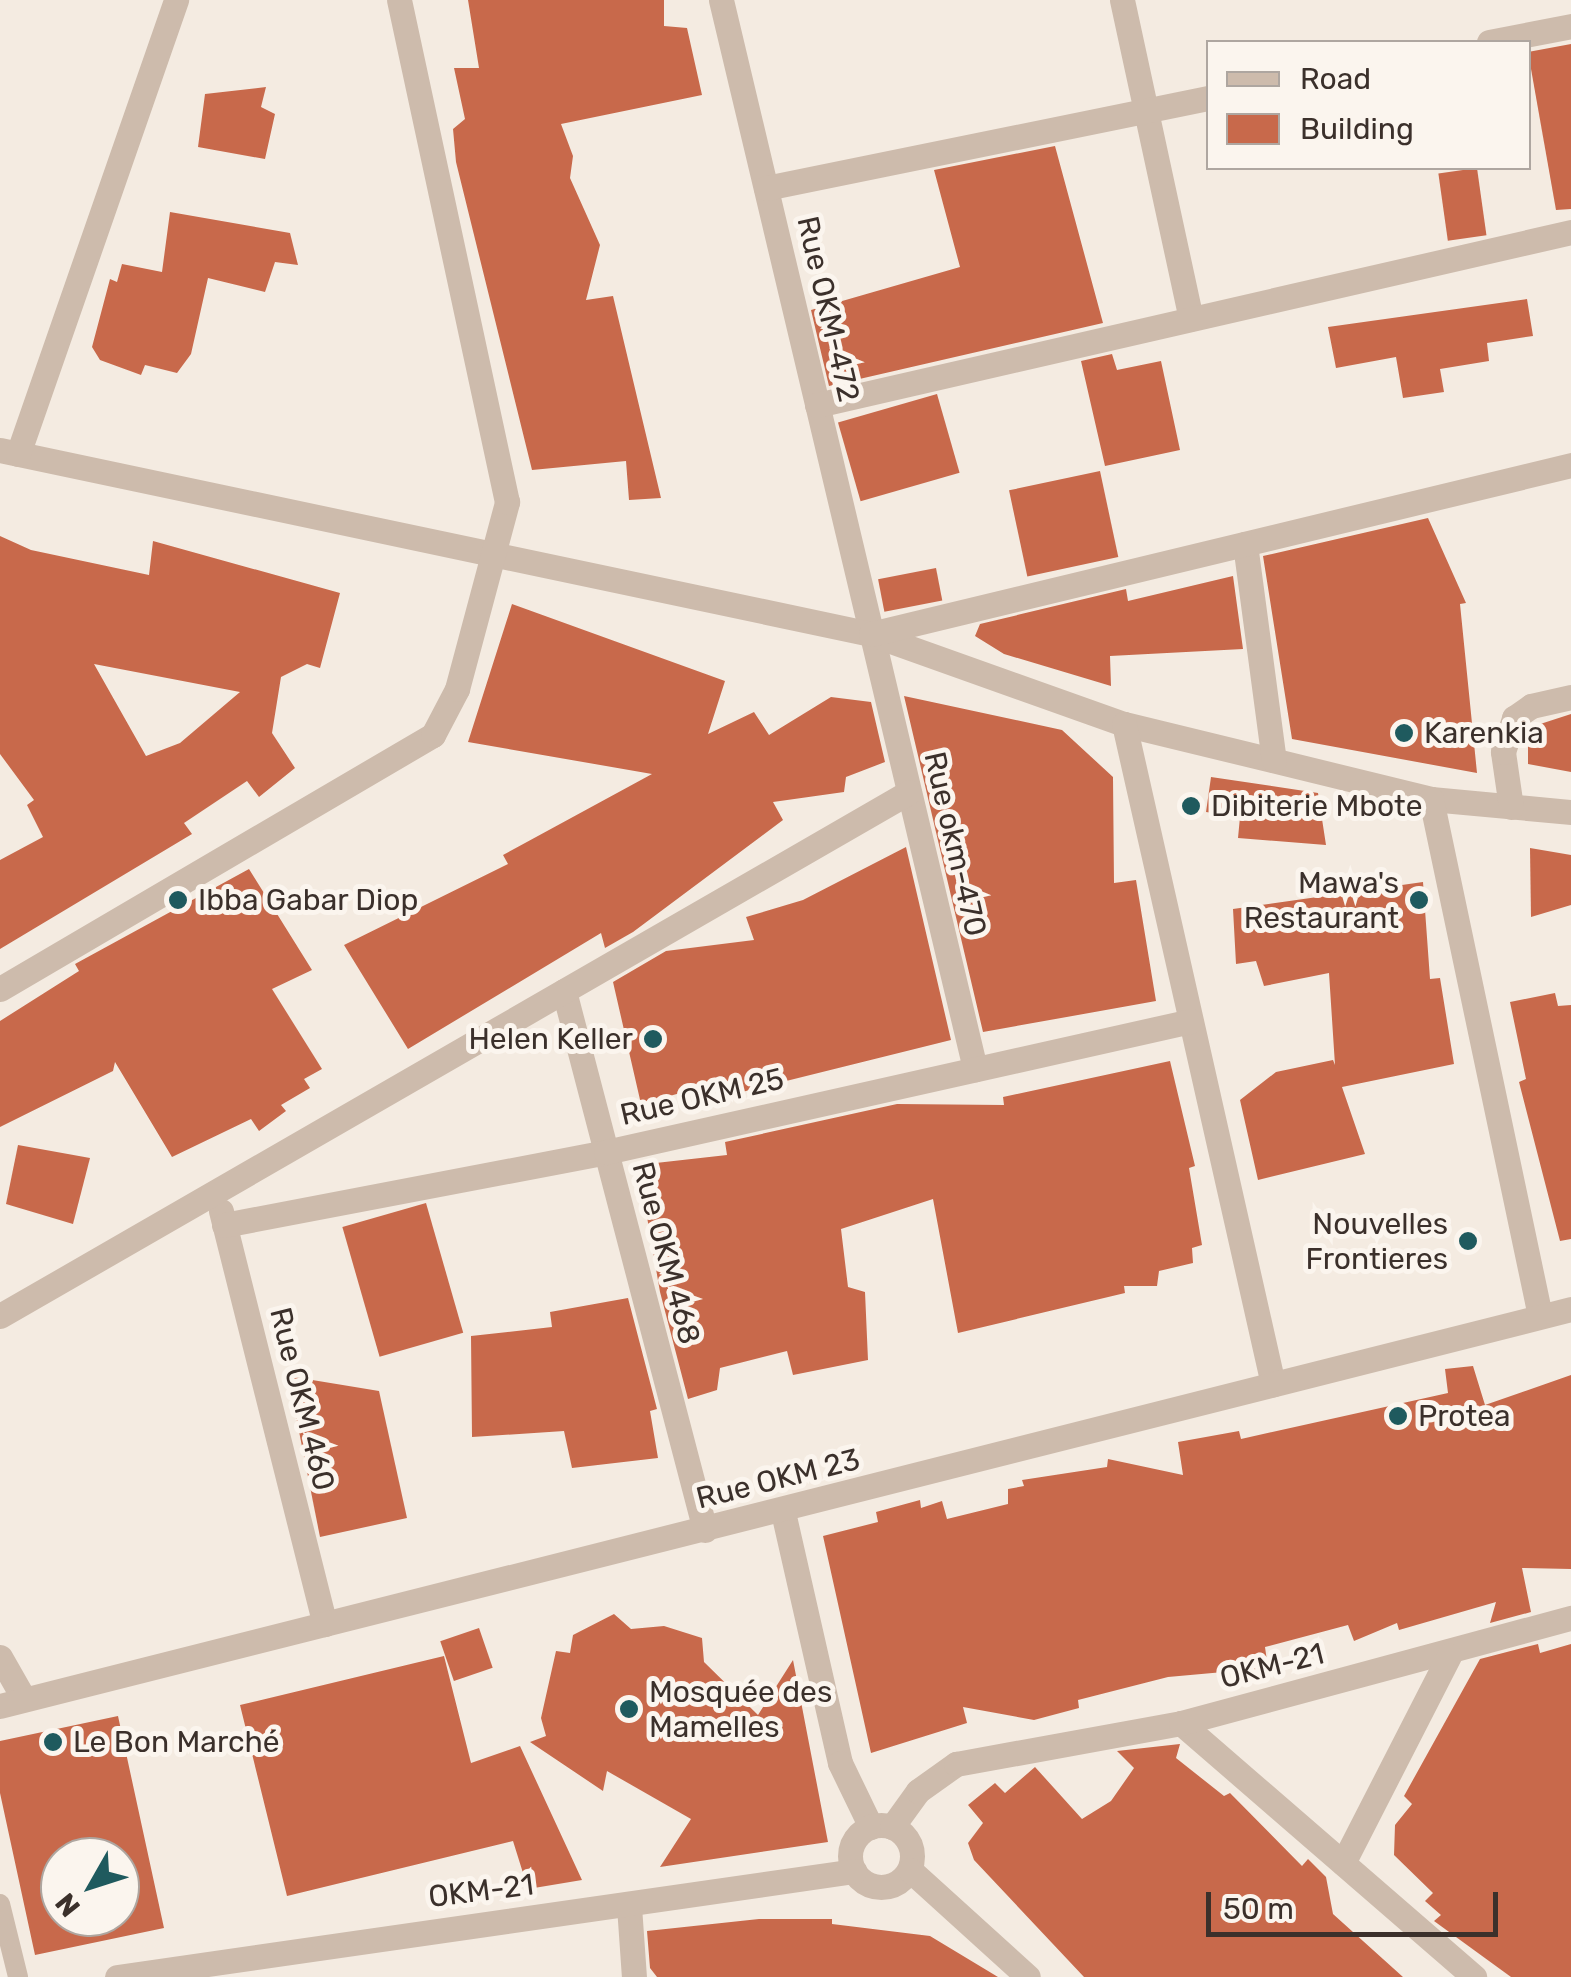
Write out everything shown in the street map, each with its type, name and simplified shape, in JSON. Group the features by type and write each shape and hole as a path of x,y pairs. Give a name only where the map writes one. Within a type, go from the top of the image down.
{"street":[{"path":"176,0 9,452 871,634 1124,724 1431,798 1571,812"},
{"path":"0,990 433,734 457,689 507,502 400,0"},
{"name":"Rue OKM-472","path":"721,0 871,634"},
{"path":"1122,0 1191,319"},
{"path":"1499,40 1571,26"},
{"path":"766,188 1206,98"},
{"path":"817,405 1571,232"},
{"path":"871,634 1571,465"},
{"path":"1245,544 1274,760"},
{"name":"Rue okm-470","path":"871,634 975,1069"},
{"path":"1511,807 1503,752 1514,718 1531,706 1571,697"},
{"path":"1124,724 1273,1384"},
{"path":"0,1316 909,792"},
{"path":"1431,798 1540,1316"},
{"name":"Rue OKM 468","path":"564,991 706,1530"},
{"name":"Rue OKM 25","path":"224,1225 606,1152 1192,1021"},
{"name":"Rue OKM 460","path":"216,1191 325,1624"},
{"name":"Rue OKM 23","path":"12,1702 783,1512 1571,1310"},
{"path":"783,1512 840,1763 881,1827 908,1841 910,1870 1028,1977"},
{"name":"OKM-21","path":"881,1827 918,1792 956,1764 1181,1722 1449,1656 1571,1618"},
{"path":"0,1656 12,1702"},
{"path":"1343,1863 1449,1656"},
{"path":"1181,1722 1474,1977"},
{"path":"881,1827 850,1850 854,1871 868,1885 887,1888 910,1870"},
{"name":"OKM-21","path":"117,1977 220,1969 854,1871"},
{"path":"630,1906 634,1977"}],"lane":[{"path":"0,1904 18,1977"}],"building":[{"path":"468,0 664,0 664,26 687,28 702,95 561,124 573,156 570,178 600,245 586,300 613,296 661,498 629,500 626,461 532,470 456,162 453,129 465,119 454,68 479,68"},
{"path":"1571,44 1571,209 1556,210 1531,51"},
{"path":"266,87 261,107 275,114 265,159 198,147 205,94"},
{"path":"1055,146 1103,323 829,386 811,310 960,267 934,170"},
{"path":"1477,170 1486,235 1448,241 1438,173"},
{"path":"170,212 290,233 298,265 275,262 265,292 208,278 191,354 177,373 145,365 141,375 100,360 92,347 110,279 117,282 122,264 162,272"},
{"path":"1527,299 1533,336 1487,343 1489,361 1440,369 1444,392 1403,398 1396,357 1336,368 1328,327"},
{"path":"1112,354 1117,370 1161,361 1180,450 1105,466 1081,361"},
{"path":"937,394 960,473 861,501 838,422"},
{"path":"1100,471 1118,557 1027,576 1009,490"},
{"path":"1428,518 1466,603 1460,604 1477,773 1292,739 1263,556"},
{"path":"0,536 31,550 149,575 153,541 340,593 320,668 307,664 281,677 272,733 295,768 259,797 247,781 184,823 192,834 0,949 0,860 43,837 27,805 34,800 0,754","holes":["94,664 240,692 180,743 146,756"]},
{"path":"936,568 942,600 884,612 878,579"},
{"path":"1233,576 1243,649 1110,656 1111,686 1004,654 975,636 980,624 1126,589 1128,601"},
{"path":"512,604 725,681 708,734 754,712 769,735 831,697 871,702 885,762 846,777 844,792 773,802 783,820 633,932 605,948 601,933 408,1049 344,945 508,864 503,855 652,774 468,742"},
{"path":"904,696 1062,730 1113,777 1114,883 1136,880 1156,1001 983,1032"},
{"path":"1571,714 1571,772 1528,764 1528,728"},
{"path":"1211,777 1318,793 1326,845 1238,838 1240,817 1206,812"},
{"path":"906,847 951,1040 718,1098 716,1083 641,1104 613,982 666,951 754,940 746,917 803,900"},
{"path":"1530,848 1571,855 1571,905 1531,917"},
{"path":"249,869 312,970 272,989 322,1069 304,1079 310,1088 281,1105 286,1111 259,1131 251,1119 172,1157 115,1062 113,1071 0,1127 0,1021 79,971 75,964"},
{"path":"1423,882 1430,979 1440,978 1454,1064 1342,1087 1365,1154 1258,1180 1240,1100 1276,1072 1333,1060 1335,1065 1329,973 1264,986 1256,961 1236,964 1233,909"},
{"path":"1555,993 1558,1006 1571,1005 1571,1239 1560,1241 1519,1082 1526,1079 1510,1002"},
{"path":"1170,1061 1195,1166 1189,1168 1202,1245 1192,1248 1193,1263 1159,1271 1157,1286 1124,1286 1125,1293 958,1333 933,1199 841,1229 848,1287 865,1292 868,1360 793,1375 787,1351 720,1368 717,1390 688,1399 660,1292 638,1165 727,1155 725,1142 897,1104 1004,1105 1003,1097"},
{"path":"18,1145 90,1158 73,1224 6,1204"},
{"path":"426,1203 463,1333 380,1357 342,1227"},
{"path":"628,1298 657,1409 650,1411 658,1458 572,1468 564,1431 472,1437 471,1336 552,1327 550,1312"},
{"path":"1473,1366 1485,1405 1571,1375 1571,1569 1522,1568 1531,1612 1490,1623 1496,1602 1399,1630 1397,1623 1354,1641 1348,1625 1265,1647 1268,1668 1168,1677 1078,1700 1079,1708 1034,1720 963,1707 967,1723 871,1753 823,1536 878,1522 876,1512 920,1500 921,1508 942,1501 947,1519 1008,1504 1008,1489 1024,1486 1022,1480 1107,1467 1108,1459 1183,1475 1178,1442 1239,1431 1241,1439 1448,1393 1445,1369"},
{"path":"288,1376 379,1391 407,1518 320,1537"},
{"path":"614,1614 631,1629 664,1626 702,1638 704,1662 758,1715 793,1660 828,1842 660,1867 691,1819 607,1771 603,1791 530,1742 546,1736 541,1718 556,1651 570,1653 573,1635"},
{"path":"479,1628 493,1668 454,1681 440,1641"},
{"path":"1538,1644 1540,1653 1571,1644 1571,1977 1511,1977 1434,1921 1441,1915 1425,1901 1433,1893 1394,1855 1395,1825 1412,1804 1404,1796 1480,1659"},
{"path":"444,1656 471,1763 520,1746 582,1880 528,1889 513,1841 287,1896 240,1705"},
{"path":"118,1716 164,1928 140,1933 140,1837 40,1837 40,1937 121,1937 35,1955 0,1793 0,1741"},
{"path":"1180,1744 1176,1758 1224,1796 1230,1793 1302,1866 1308,1859 1326,1877 1333,1914 1403,1977 1084,1977 974,1860 968,1843 983,1823 968,1805 995,1783 1005,1793 1035,1767 1082,1819 1111,1801 1134,1768 1117,1751"},
{"path":"759,1919 832,1919 832,1924 930,1936 998,1977 657,1977 650,1968 647,1931"}],"place":[{"name":"Karenkia","path":"1404,733"},
{"name":"Dibiterie Mbote","path":"1191,806"},
{"name":"Ibba Gabar Diop","path":"178,900"},
{"name":"Mawa's Restaurant","path":"1419,900"},
{"name":"Helen Keller","path":"653,1039"},
{"name":"Nouvelles Frontieres","path":"1468,1241"},
{"name":"Protea","path":"1398,1416"},
{"name":"Mosquée des Mamelles","path":"629,1709"},
{"name":"Le Bon Marché","path":"53,1742"}]}
